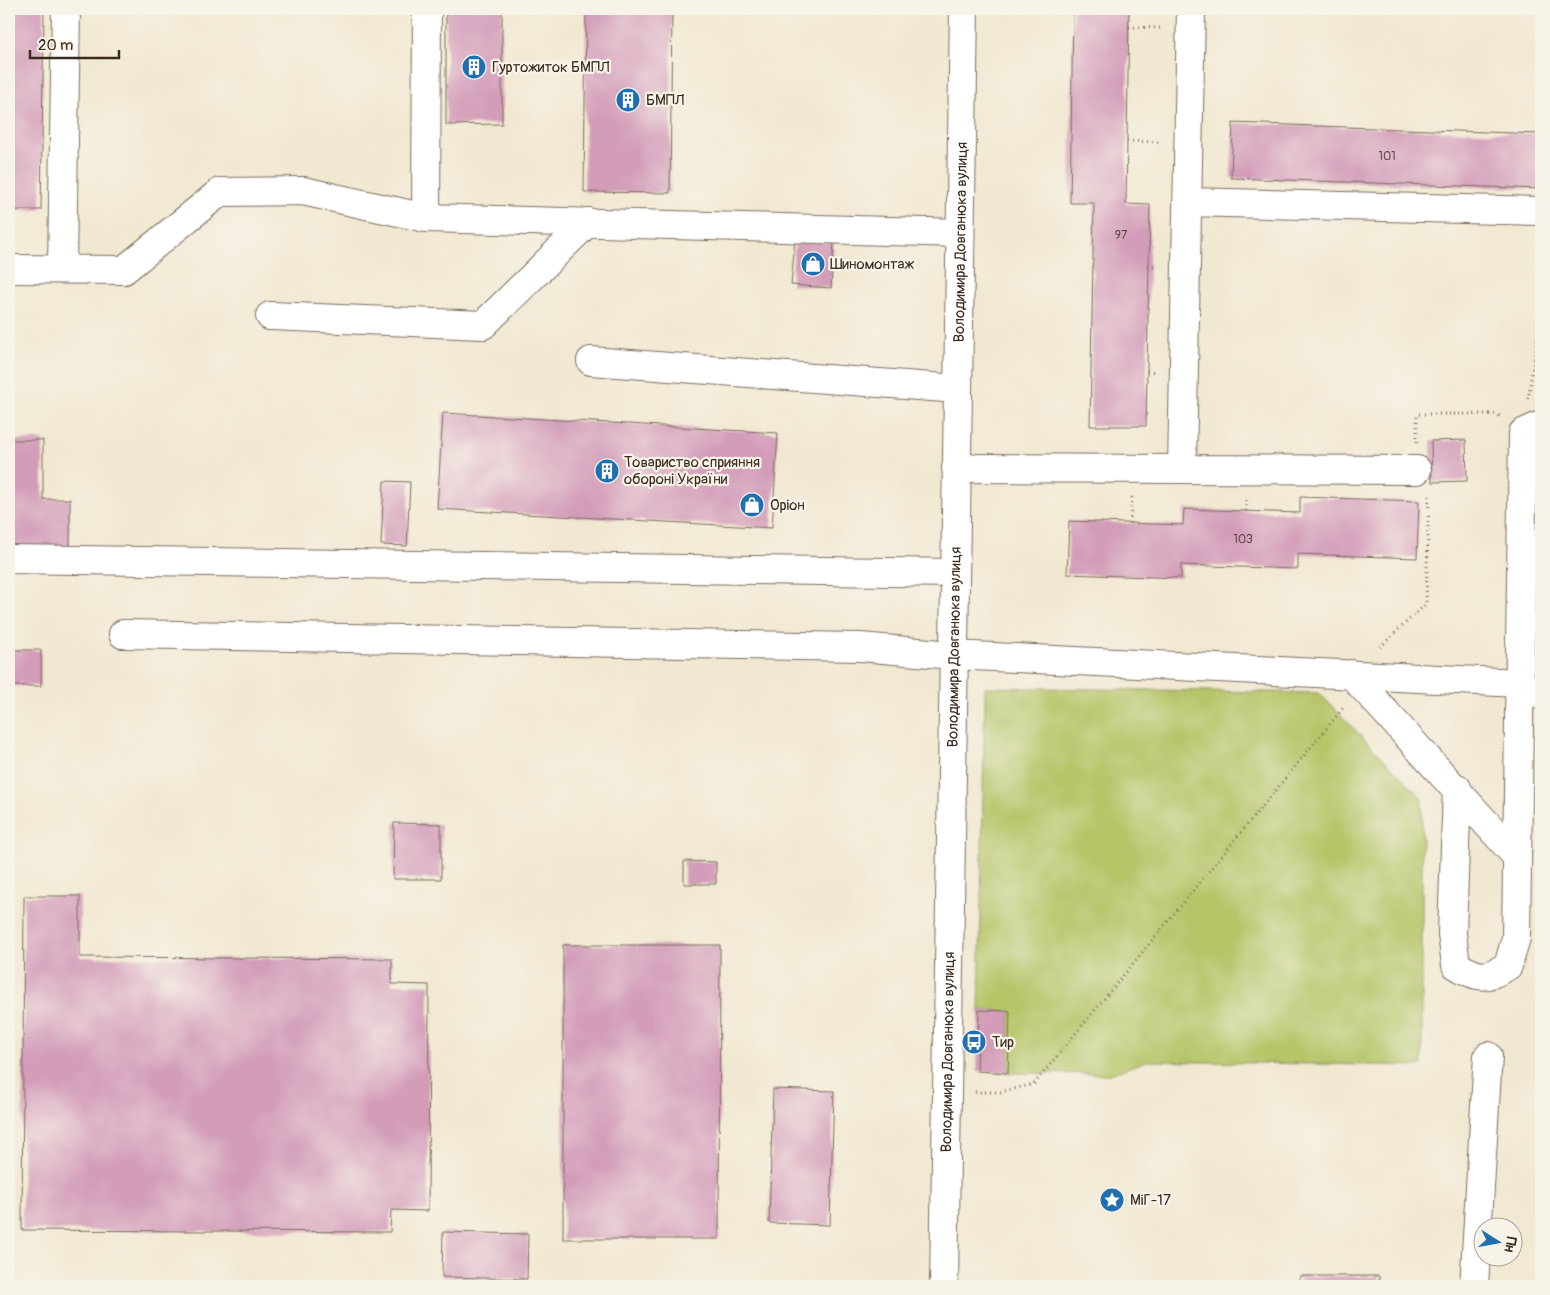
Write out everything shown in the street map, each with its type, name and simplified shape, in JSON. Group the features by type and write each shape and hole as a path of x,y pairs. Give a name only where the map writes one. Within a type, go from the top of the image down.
{"main road":[{"path":"62,268 66,9"},
{"path":"426,218 427,9"},
{"name":"Володимира Довганюка вулиця","path":"944,1286 964,9"},
{"path":"1182,469 1192,9"},
{"path":"9,269 124,270 220,192 303,191 426,218 960,233"},
{"path":"1187,202 1541,211"},
{"path":"270,316 483,325 588,222"},
{"path":"592,361 958,389"},
{"path":"1457,788 1452,934 1456,965 1474,976 1489,977 1508,966 1516,938 1517,857 1530,689 1532,429"},
{"path":"956,468 1417,470"},
{"path":"9,559 955,573"},
{"path":"123,634 860,647 953,655 1351,674 1530,689"},
{"path":"1351,674 1457,788 1517,857"},
{"path":"1474,1286 1488,1056"}],"path":[{"path":"947,1091 1001,1092 1034,1084 1344,708 1351,674 1426,604 1429,493 1417,470 1417,414 1496,414 1532,429 1541,313"}],"green space":[{"path":"985,687 1319,693 1422,798 1422,1066 1147,1061 1110,1074 1008,1073 1010,1011 979,1010"}],"building":[{"path":"9,9 44,9 41,210 9,210"},
{"name":"Гуртожиток БМПЛ","path":"446,9 502,9 502,124 446,125"},
{"name":"БМПЛ","path":"586,9 672,9 670,193 584,192"},
{"path":"1073,9 1129,9 1126,204 1150,205 1146,426 1090,426 1094,203 1070,203"},
{"path":"1233,123 1541,134 1541,189 1231,178"},
{"name":"Шиномонтаж","path":"795,240 834,243 831,288 791,285"},
{"name":"Товариство сприяння обороні України","path":"443,413 778,433 772,528 437,509"},
{"path":"9,440 43,440 43,499 70,499 70,551 9,551"},
{"path":"1466,440 1467,481 1432,482 1431,441"},
{"path":"384,481 410,482 407,546 381,545"},
{"path":"1300,497 1419,501 1417,558 1298,554 1298,569 1181,565 1181,578 1067,574 1069,521 1183,525 1184,509 1300,513"},
{"path":"9,650 41,650 41,686 9,686"},
{"path":"394,823 441,824 441,879 393,879"},
{"path":"684,861 716,862 716,884 684,884"},
{"path":"24,896 80,896 80,957 392,959 392,984 429,985 428,1211 391,1210 390,1232 22,1230"},
{"path":"563,945 720,945 719,1239 563,1239"},
{"path":"979,1010 1010,1011 1008,1073 977,1071"},
{"path":"773,1089 834,1091 830,1225 769,1223"},
{"path":"443,1232 528,1234 527,1279 442,1277"},
{"path":"1300,1276 1379,1276 1379,1286 1300,1286"}],"place":[{"name":"Гуртожиток БМПЛ","path":"474,67"},
{"name":"БМПЛ","path":"628,100"},
{"name":"Шиномонтаж","path":"813,264"},
{"name":"Товариство сприяння обороні України","path":"607,471"},
{"name":"Оріон","path":"752,505"},
{"name":"Тир","path":"974,1042"},
{"name":"МіГ-17","path":"1112,1200"}]}
